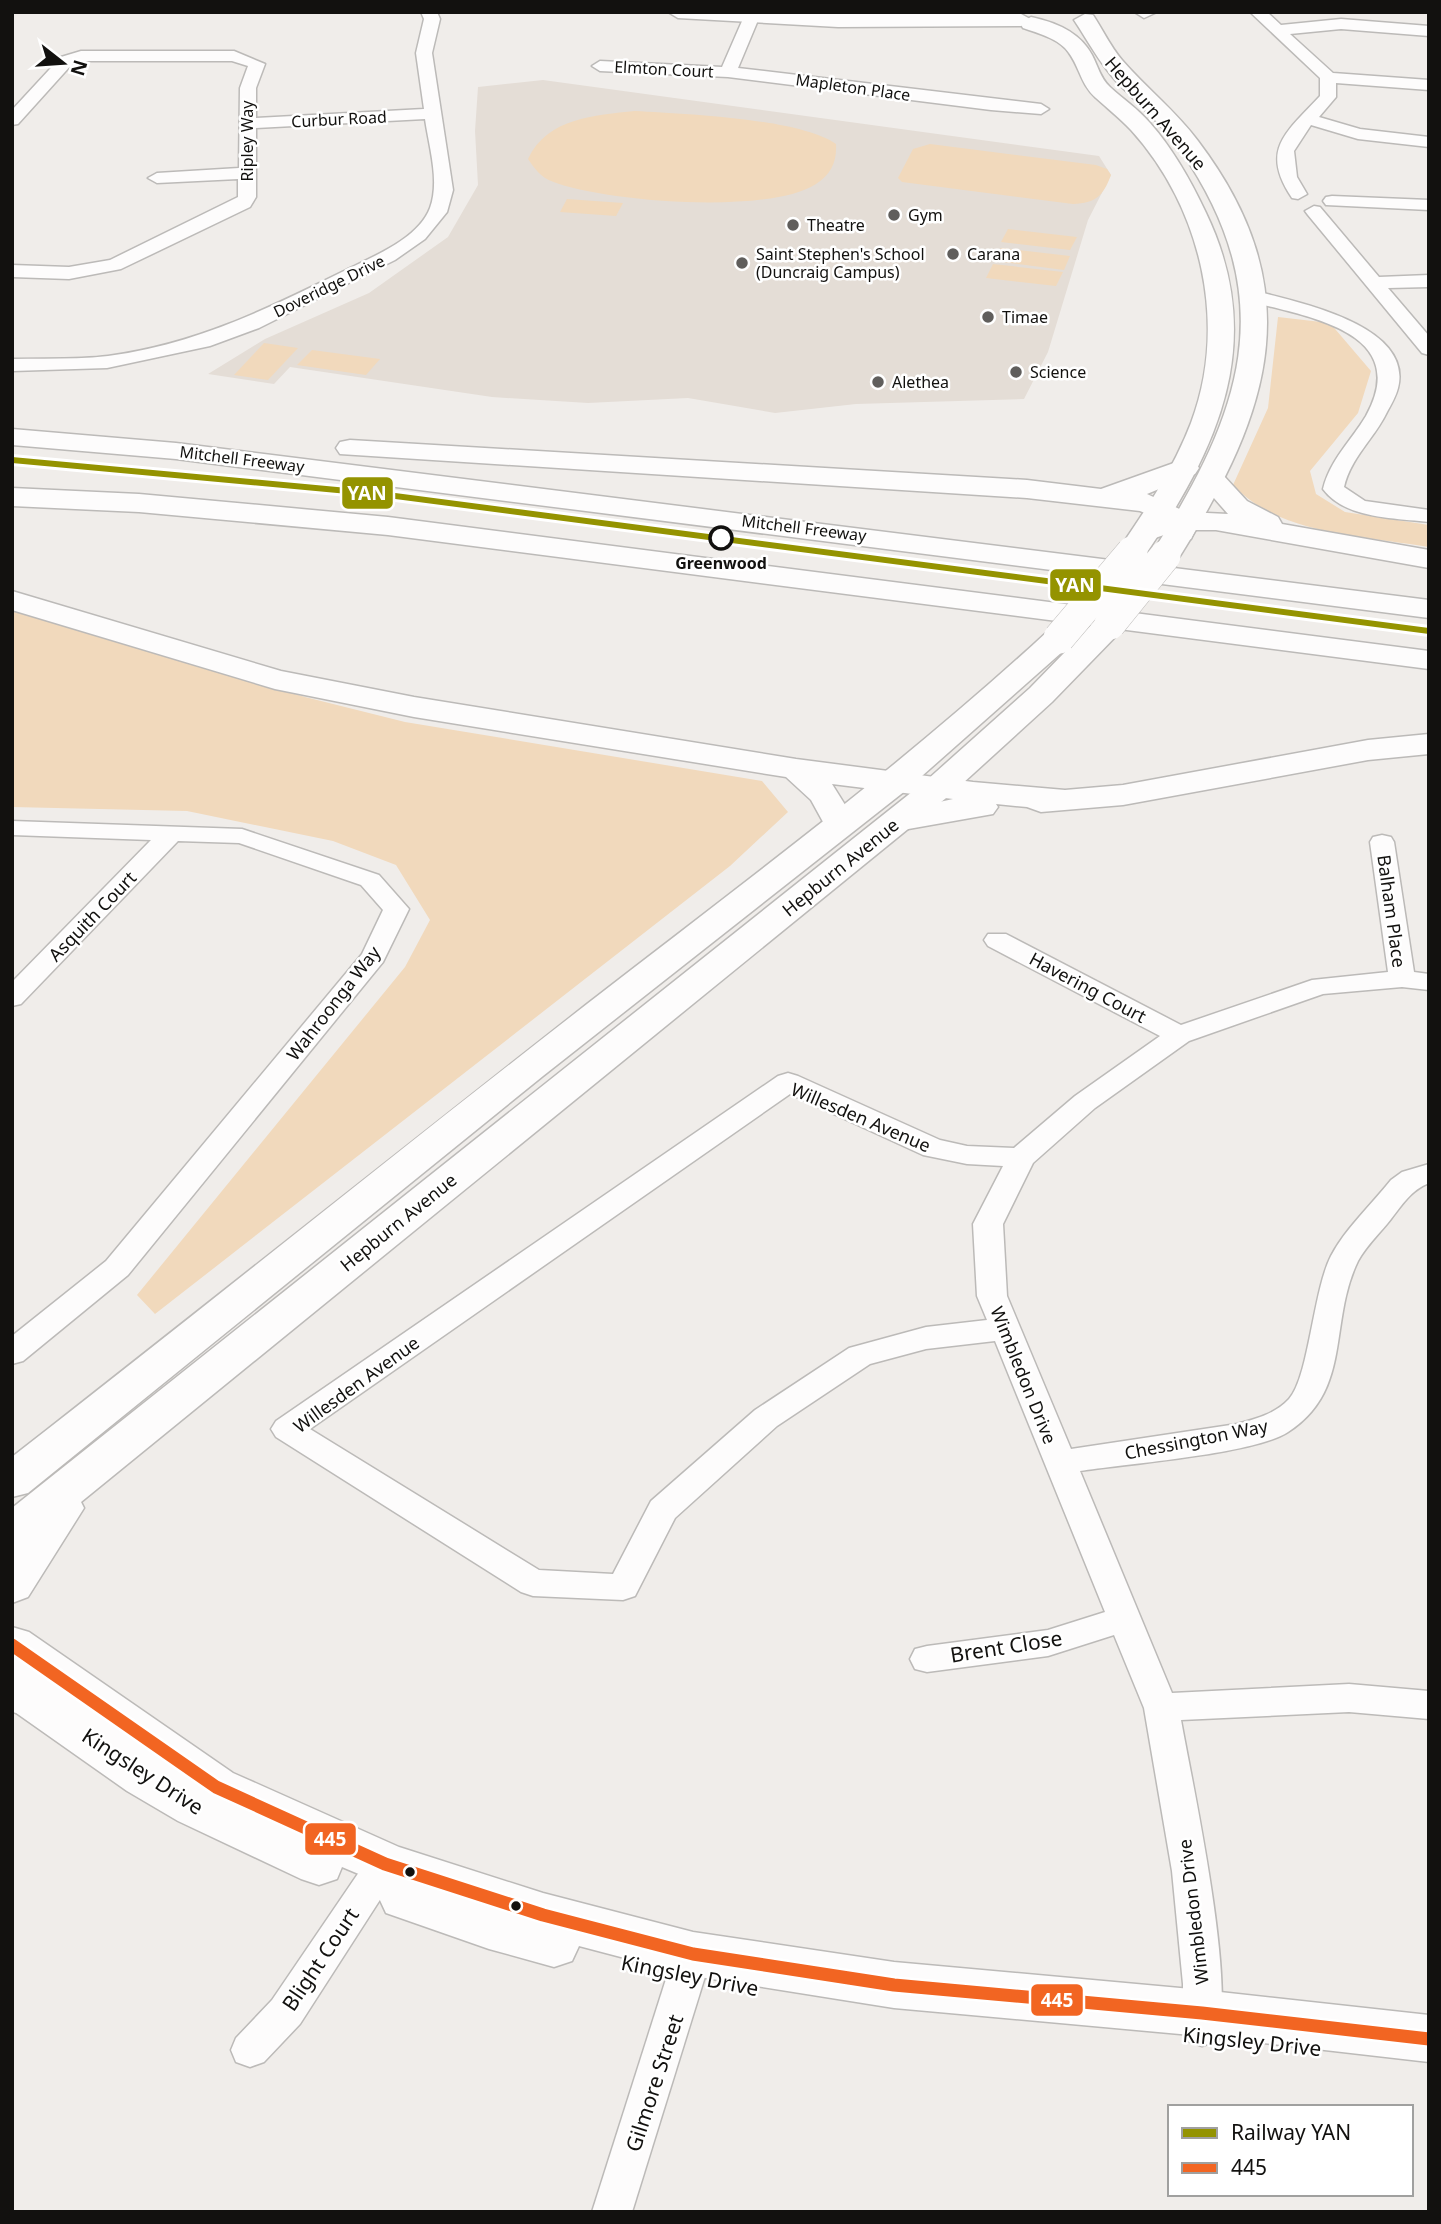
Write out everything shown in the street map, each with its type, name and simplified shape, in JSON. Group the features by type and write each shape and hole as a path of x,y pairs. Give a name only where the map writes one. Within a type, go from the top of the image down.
{"main road":[{"path":"678,12 885,18 974,12"},
{"path":"750,14 864,22 1021,18 1061,25 1089,16"},
{"name":"Hepburn Avenue","path":"12,1481 894,782 1011,684 1213,481 1237,425 1251,382 1256,340 1253,275 1240,237 1209,174 1189,145 1104,52 1089,16"},
{"name":"Hepburn Avenue","path":"12,1532 939,787 1041,695 1093,643 1165,532 1185,468 1213,399 1220,366 1223,307 1220,276 1204,228 1153,141 1089,78 1079,50 1058,34 1021,18"},
{"path":"12,431 167,435 1080,495 1136,489 1166,479 1185,468"},
{"name":"Mitchell Freeway","path":"12,437 244,459 1429,609"},
{"path":"1213,481 1235,509 1251,519 1325,539"},
{"path":"1080,495 1165,532 1216,521 1429,559"},
{"path":"12,497 139,503 388,526 1429,660"},
{"path":"12,600 275,679 414,707 796,769 1065,800"},
{"path":"897,821 947,810 1148,791 1368,750 1429,744"},
{"path":"796,769 825,795 840,824"},
{"path":"426,1152 427,1159 434,1164 454,1158 564,1088"},
{"path":"12,1585 52,1520 96,1465"},
{"name":"Kingsley Drive","path":"12,1645 216,1787 377,1875 489,1927 892,2007 1429,2039"},
{"name":"Kingsley Drive","path":"18,1692 144,1777 195,1807 377,1875"},
{"name":"Kingsley Drive","path":"1202,2024 1429,2062"}],"street":[{"path":"1144,13 1149,12"},
{"path":"1258,12 1328,77 1429,85"},
{"name":"Doveridge Drive","path":"12,365 107,362 203,342 252,324 400,250 427,228 443,197 424,53 433,14"},
{"path":"728,72 750,14"},
{"path":"1278,30 1341,24 1429,30"},
{"name":"Ripley Way","path":"12,120 66,60 73,58 94,54 234,56 257,64 248,88 247,197 244,203 125,261 89,272 12,271"},
{"name":"Elmton Court","path":"600,66 728,72"},
{"name":"Mapleton Place","path":"728,72 1041,109"},
{"path":"1298,194 1287,177 1282,157 1292,134 1310,119 1328,97 1328,77"},
{"name":"Curbur Road","path":"246,124 431,114"},
{"path":"1310,119 1358,134 1429,142"},
{"path":"157,178 247,173"},
{"path":"1332,201 1331,207 1314,211 1288,204 1288,198 1298,194 1315,193 1332,201 1429,205"},
{"path":"1314,211 1429,349"},
{"path":"1375,283 1429,281"},
{"path":"1255,308 1339,320 1366,333 1391,366 1392,383 1378,413 1336,472 1333,489 1359,506 1429,516"},
{"name":"Wahroonga Way","path":"12,828 242,836 264,841 370,880 396,909 374,956 117,1268 12,1353"},
{"name":"Asquith Court","path":"12,998 171,834"},
{"name":"Balham Place","path":"1382,842 1415,981"},
{"name":"Havering Court","path":"997,940 1179,1035"},
{"name":"Wimbledon Drive","path":"1202,2024 1202,1984 1190,1871 1161,1708 992,1296 989,1224 1021,1158 1084,1102 1179,1035 1321,986 1415,981"},
{"name":"Willesden Avenue","path":"1005,1329 926,1338 860,1356 766,1418 663,1510 623,1587 533,1583 287,1429 788,1082 933,1148 967,1155 1021,1158"},
{"name":"Chessington Way","path":"1060,1462 1237,1436 1274,1426 1299,1408 1313,1389 1331,1298 1345,1257 1401,1187 1412,1179 1429,1174"},
{"name":"Brent Close","path":"927,1659 1048,1643 1124,1619"},
{"path":"1161,1708 1287,1699 1349,1698 1429,1705"},
{"name":"Blight Court","path":"250,2050 286,2012 377,1875"},
{"name":"Gilmore Street","path":"612,2212 690,1966"}],"shaded area":[{"name":"Saint Stephen's School (Duncraig Campus)","path":"543,80 1099,156 1111,175 1088,220 1048,352 1024,399 856,404 775,413 688,398 588,403 492,397 290,367 274,384 208,374 265,339 369,293 448,237 478,185 475,131 478,87"},
{"path":"635,111 740,119 795,128 836,144 835,156 832,167 821,180 793,194 762,200 725,202 645,199 575,188 547,179 528,159 536,145 560,127 589,117"},
{"path":"930,144 1096,165 1107,169 1111,175 1098,197 1088,202 1073,204 902,182 898,178 913,149"},
{"path":"567,199 623,203 616,216 560,212"},
{"path":"1008,229 1077,237 1070,250 1001,242"},
{"path":"1001,248 1070,256 1064,270 994,261"},
{"path":"993,264 1063,272 1056,286 986,278"},
{"path":"1278,317 1330,323 1371,371 1358,413 1310,471 1316,494 1345,512 1429,525 1429,547 1351,536 1298,524 1252,502 1233,485 1268,408"},
{"path":"264,343 298,348 268,380 234,375"},
{"path":"312,350 380,359 366,375 297,365"},
{"path":"12,611 305,697 405,722 762,781 788,812 730,866 155,1314 137,1295 405,967 430,920 396,865 333,841 187,811 12,807"}],"rail line":[{"name":"YAN","path":"12,460 380,494 1429,631"}],"transit line":[{"name":"445","path":"12,1645 216,1787 385,1864 543,1915 693,1954 894,1985 1202,2013 1429,2039"}],"place":[{"name":"Gym","path":"894,215"},
{"name":"Theatre","path":"793,225"},
{"name":"Carana","path":"953,254"},
{"name":"Saint Stephen's School (Duncraig Campus)","path":"742,263"},
{"name":"Timae","path":"988,317"},
{"name":"Science","path":"1016,372"},
{"name":"Alethea","path":"878,382"},
{"name":"Greenwood","path":"721,538"}]}
